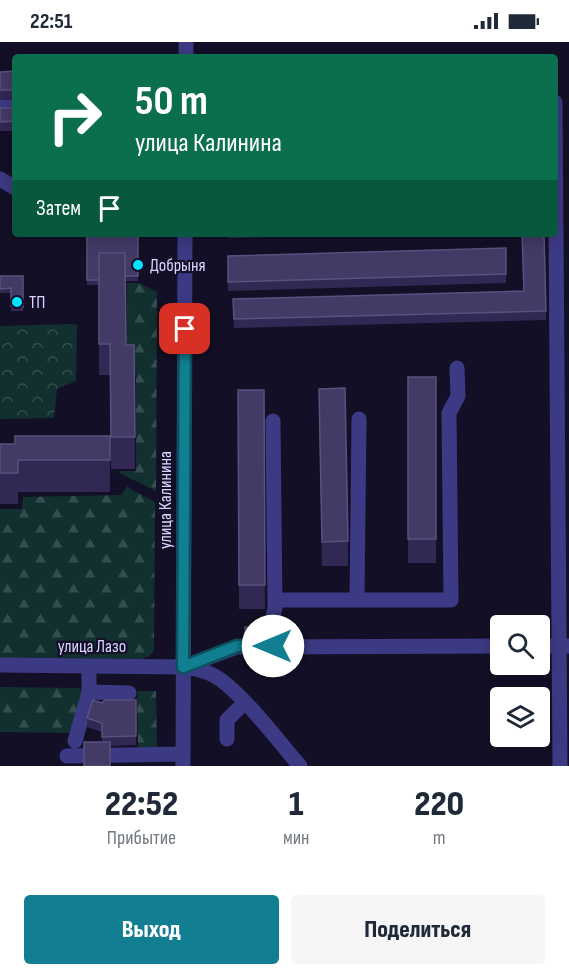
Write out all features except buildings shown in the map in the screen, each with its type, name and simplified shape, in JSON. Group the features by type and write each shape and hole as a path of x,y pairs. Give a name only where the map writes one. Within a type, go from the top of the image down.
{"street":[{"name":"улица Калинина","path":"183,760 185,237"},
{"path":"557,237 565,646 560,766"},
{"path":"275,600 451,600 449,413 458,396 457,368"},
{"path":"357,600 359,419"},
{"path":"266,646 275,608 273,421"},
{"path":"183,667 237,646 490,646"},
{"name":"улица Лазо","path":"0,665 183,667"},
{"path":"75,741 89,692 89,666"},
{"path":"183,667 211,674 228,685 300,766"},
{"path":"89,692 129,693"},
{"path":"227,739 227,720 244,703"},
{"path":"67,756 183,760"}],"green space":[{"path":"127,283 139,283 157,292 156,491 119,473 119,471 136,471 136,375 127,374"},
{"path":"77,325 76,381 57,389 54,418 0,419 0,326"},
{"path":"127,487 155,502 154,651 142,659 0,658 0,509 22,509 23,497 121,495"},
{"path":"0,687 79,688 82,691 71,733 0,732"},
{"path":"137,691 156,691 157,750 138,751"}],"place":[{"name":"Добрыня","path":"138,265"},
{"name":"ТП","path":"17,302"}],"route":[{"path":"185,329 183,667 237,646 273,646"}]}
